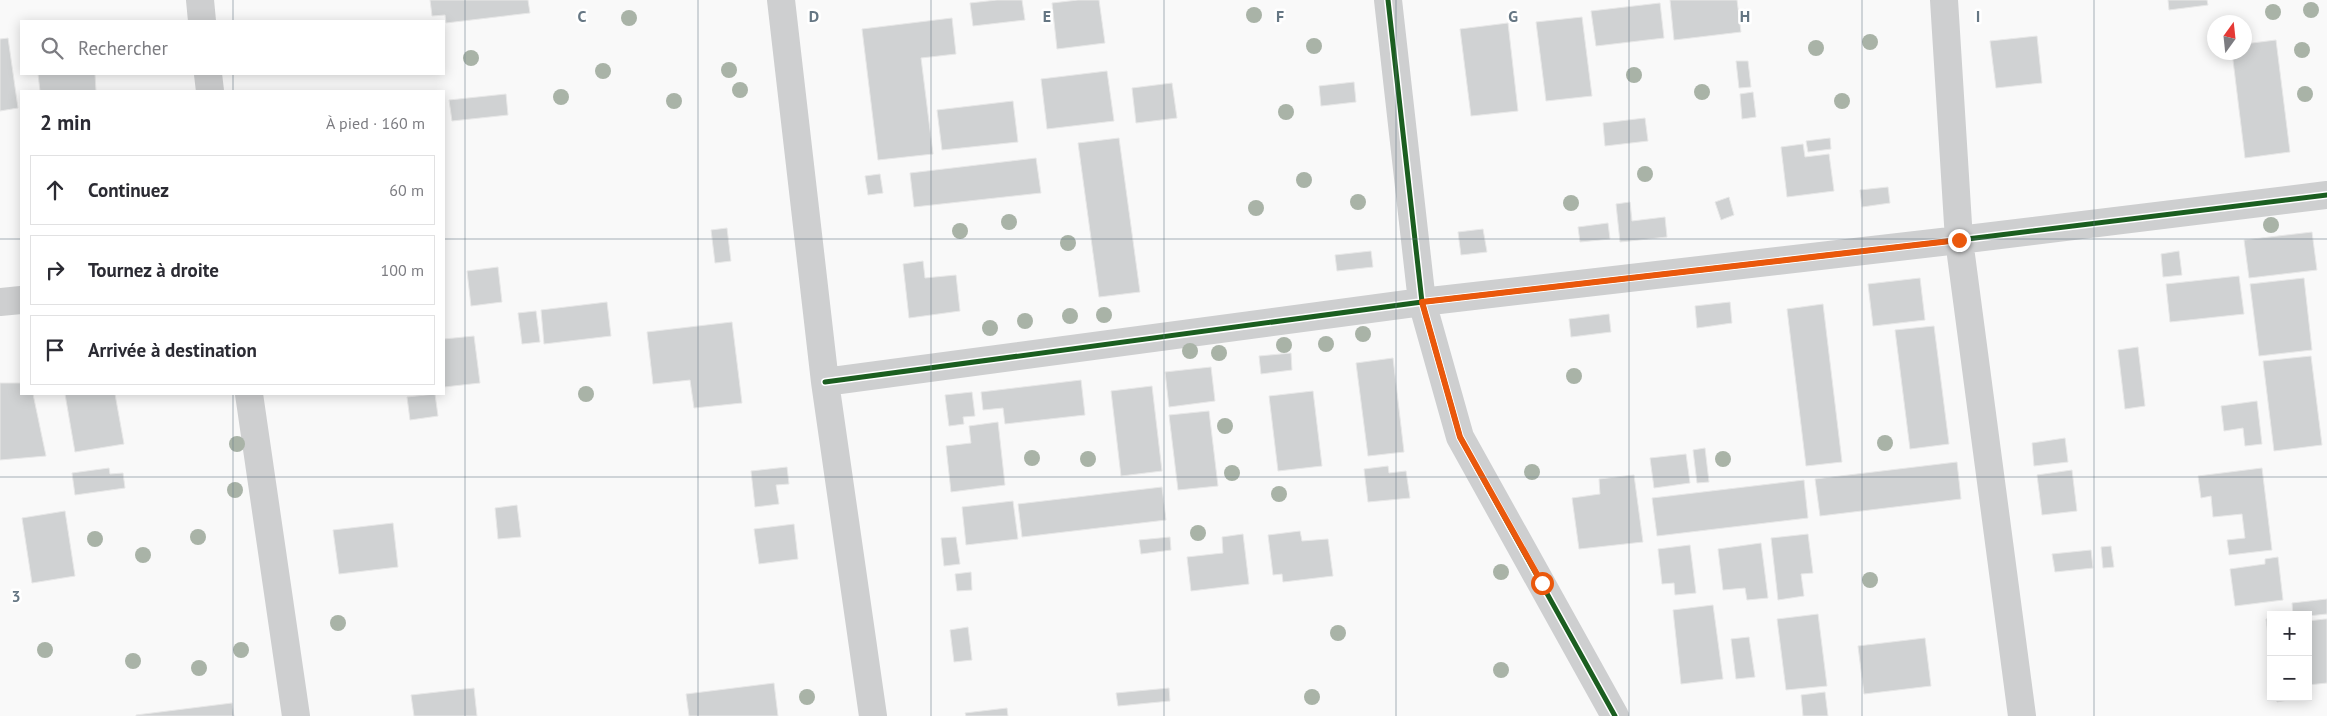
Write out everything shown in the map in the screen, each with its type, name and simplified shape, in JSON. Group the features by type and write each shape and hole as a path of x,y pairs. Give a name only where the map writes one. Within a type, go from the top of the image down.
{"street":[{"path":"200,0 202,20"},
{"path":"781,0 825,382 873,716"},
{"path":"1388,0 1422,302 1460,437 1615,716"},
{"path":"1944,0 1959,240 2022,716"},
{"path":"208,75 210,90"},
{"path":"825,382 1422,302 2327,195"},
{"path":"0,302 20,300"},
{"path":"249,395 296,716"}],"building":[{"path":"430,0 528,0 530,13 446,23 445,15 432,16"},
{"path":"1022,0 1025,20 973,26 970,3"},
{"path":"1099,0 1105,43 1057,49 1052,3"},
{"path":"1670,0 1737,0 1741,32 1674,40"},
{"path":"2168,0 2207,0 2208,5 2169,10"},
{"path":"1660,3 1664,38 1596,46 1591,11"},
{"path":"1582,17 1592,96 1546,101 1536,22"},
{"path":"952,18 956,54 921,58 933,154 878,160 862,29"},
{"path":"1508,23 1518,111 1471,116 1460,29"},
{"path":"2037,36 2042,83 1996,88 1990,41"},
{"path":"8,38 18,108 0,111 0,39"},
{"path":"2276,40 2290,152 2245,158 2233,60 2252,60 2252,43"},
{"path":"1736,61 1748,61 1751,87 1739,88"},
{"path":"1107,71 1114,121 1047,129 1041,79"},
{"path":"38,75 95,75 96,90 40,90"},
{"path":"1354,82 1356,102 1321,106 1319,86"},
{"path":"1172,83 1177,118 1136,123 1132,88"},
{"path":"1753,92 1756,117 1742,119 1740,94"},
{"path":"506,94 508,115 452,121 449,100"},
{"path":"1013,101 1018,142 942,150 937,110"},
{"path":"1645,118 1648,141 1605,146 1603,123"},
{"path":"1119,138 1140,292 1099,297 1078,143"},
{"path":"1830,138 1831,149 1808,152 1806,141"},
{"path":"1803,144 1805,157 1829,154 1834,191 1787,197 1781,147"},
{"path":"1036,158 1041,193 914,207 910,173"},
{"path":"880,174 883,193 868,195 865,176"},
{"path":"1888,187 1890,203 1862,207 1860,190"},
{"path":"1729,197 1734,215 1721,220 1715,202"},
{"path":"1630,202 1632,221 1665,217 1667,237 1620,242 1616,204"},
{"path":"1608,223 1610,239 1580,242 1578,227"},
{"path":"727,228 731,261 715,263 711,230"},
{"path":"1483,229 1487,252 1461,255 1458,232"},
{"path":"2312,232 2317,270 2249,278 2244,240"},
{"path":"1371,251 1373,267 1337,271 1335,255"},
{"path":"2179,251 2182,275 2163,277 2161,254"},
{"path":"923,261 925,278 956,275 960,311 909,318 903,264"},
{"path":"498,267 502,302 471,306 467,271"},
{"path":"2239,276 2244,314 2170,322 2166,284"},
{"path":"1920,278 1925,320 1873,326 1868,284"},
{"path":"2304,278 2312,350 2259,356 2250,284"},
{"path":"607,302 611,336 544,344 541,310"},
{"path":"1730,302 1732,323 1697,328 1695,306"},
{"path":"1823,304 1842,462 1806,466 1787,309"},
{"path":"536,311 540,342 522,344 518,313"},
{"path":"1609,314 1611,332 1571,337 1569,319"},
{"path":"732,322 742,403 694,408 690,380 653,384 647,332"},
{"path":"1934,326 1949,444 1910,449 1895,330"},
{"path":"474,336 480,383 445,387 445,339"},
{"path":"2138,347 2145,406 2125,409 2118,350"},
{"path":"1291,353 1292,370 1261,374 1259,356"},
{"path":"2311,356 2322,445 2274,451 2263,361"},
{"path":"1393,358 1404,452 1368,456 1356,363"},
{"path":"1211,367 1215,401 1169,407 1165,372"},
{"path":"1081,380 1085,415 1005,424 1003,408 983,410 981,392"},
{"path":"0,383 20,383 20,395 33,395 46,456 0,460"},
{"path":"1152,386 1162,471 1121,476 1111,391"},
{"path":"1313,391 1322,466 1278,471 1269,396"},
{"path":"972,392 975,416 963,417 964,424 949,426 945,395"},
{"path":"65,395 115,395 124,444 75,452"},
{"path":"435,395 438,416 410,420 407,397"},
{"path":"2257,401 2262,444 2245,446 2243,428 2224,431 2221,406"},
{"path":"1209,411 1218,486 1178,490 1169,415"},
{"path":"998,422 1005,485 951,492 946,446 971,443 969,426"},
{"path":"2065,438 2068,462 2034,466 2032,443"},
{"path":"1705,448 1709,482 1697,483 1693,450"},
{"path":"1686,454 1690,483 1654,488 1650,458"},
{"path":"1957,462 1961,499 1820,516 1815,479"},
{"path":"1388,466 1389,473 1406,471 1410,498 1368,502 1364,469"},
{"path":"787,467 789,484 776,485 779,504 755,507 751,471"},
{"path":"109,468 110,474 123,473 125,488 75,495 72,473"},
{"path":"2262,468 2272,550 2229,555 2227,540 2245,538 2242,514 2213,517 2211,496 2201,498 2198,476"},
{"path":"2072,470 2077,511 2042,515 2037,475"},
{"path":"1634,475 1643,542 1579,549 1572,498 1600,494 1599,479"},
{"path":"1804,480 1808,518 1657,536 1652,498"},
{"path":"1162,487 1166,520 1022,537 1018,504"},
{"path":"1013,501 1018,539 966,545 962,507"},
{"path":"517,505 521,537 498,539 495,508"},
{"path":"65,511 75,576 32,583 22,518"},
{"path":"393,523 398,567 339,574 333,530"},
{"path":"794,524 798,559 759,564 754,529"},
{"path":"1300,531 1302,541 1328,539 1333,576 1283,582 1282,574 1273,575 1268,535"},
{"path":"1243,534 1249,584 1191,591 1187,557 1223,553 1222,537"},
{"path":"1808,534 1813,573 1801,574 1804,596 1778,600 1771,538"},
{"path":"956,537 960,564 944,566 941,538"},
{"path":"1170,537 1171,550 1141,554 1139,540"},
{"path":"1761,543 1768,598 1747,600 1745,588 1723,590 1718,549"},
{"path":"1690,545 1696,593 1675,595 1674,583 1662,584 1658,549"},
{"path":"2111,546 2114,567 2103,568 2101,547"},
{"path":"2091,550 2093,568 2055,572 2052,554"},
{"path":"2278,557 2283,600 2235,606 2230,569 2265,564 2265,559"},
{"path":"971,572 972,590 957,591 955,574"},
{"path":"2327,599 2327,614 2312,616 2312,611 2293,611 2292,603"},
{"path":"1713,605 1723,679 1681,684 1673,610"},
{"path":"1818,614 1827,686 1786,690 1777,619"},
{"path":"2327,619 2327,683 2312,685 2312,621"},
{"path":"968,627 972,660 954,662 950,630"},
{"path":"1749,637 1755,677 1736,679 1731,639"},
{"path":"1925,638 1931,686 1864,694 1858,646"},
{"path":"774,683 778,716 689,716 686,694"},
{"path":"474,688 477,716 414,716 411,695"},
{"path":"1169,688 1170,701 1118,706 1116,693"},
{"path":"1825,692 1828,716 1803,716 1801,695"},
{"path":"232,703 234,716 136,716 136,715"},
{"path":"1007,708 1008,716 966,716 965,713"}],"cycle path":[{"path":"1388,0 1422,302 1460,437 1615,716"},
{"path":"825,382 1422,302 2327,195"}],"route":[{"path":"1542,583 1460,437 1422,302 1959,240"}]}
